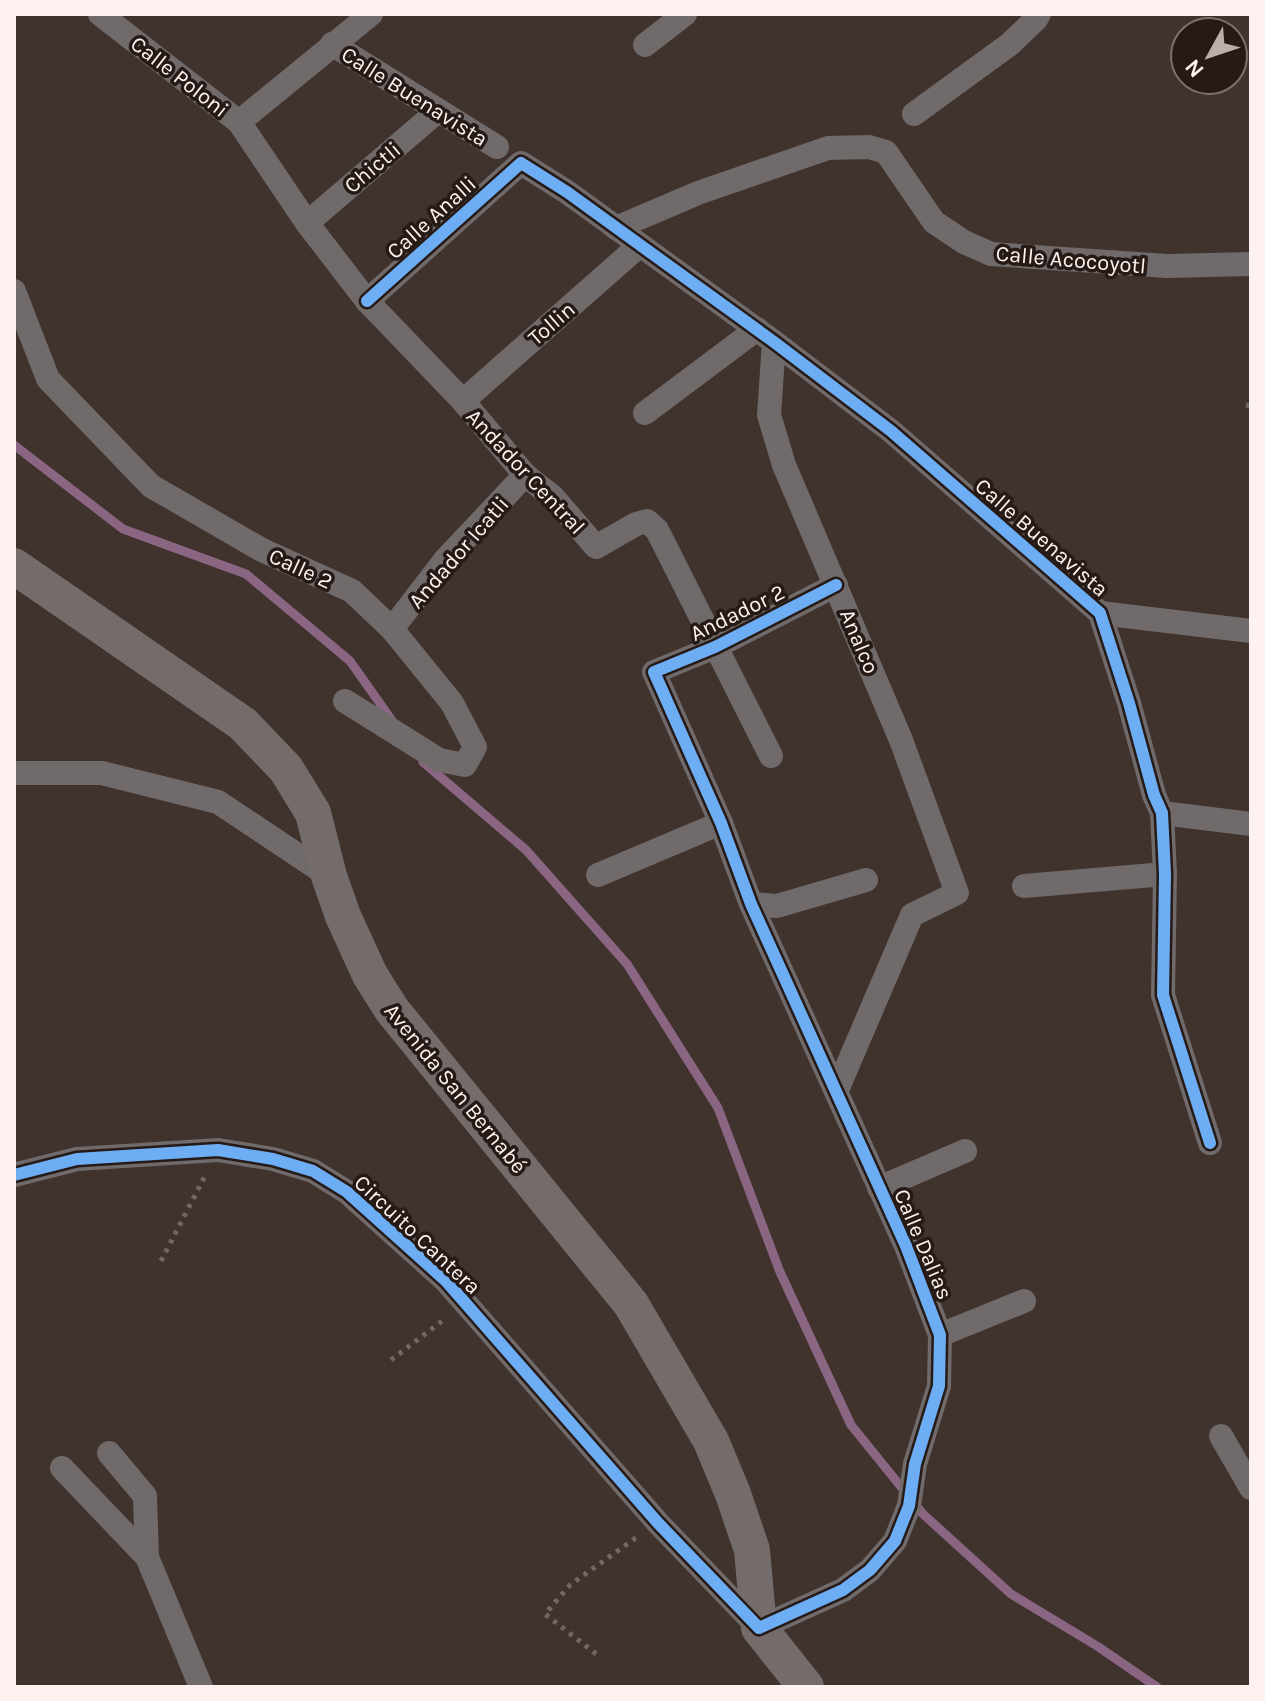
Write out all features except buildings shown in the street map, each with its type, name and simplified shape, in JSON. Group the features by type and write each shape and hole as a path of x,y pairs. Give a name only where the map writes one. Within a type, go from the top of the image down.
{"main road":[{"name":"Avenida San Bernabé","path":"16,569 243,724 286,769 313,813 343,916 392,1010 631,1304 711,1441 752,1550 759,1628"},
{"path":"759,1628 806,1687"}],"street":[{"name":"Calle Poloni","path":"100,14 239,122 307,223"},
{"path":"239,122 371,14"},
{"path":"645,45 685,14"},
{"path":"914,114 1010,44 1039,14"},
{"name":"Calle Buenavista","path":"332,44 497,147"},
{"name":"Chictli","path":"307,223 438,111"},
{"name":"Calle Acocoyotl","path":"616,228 698,193 828,148 869,147 886,152 934,222 964,242 991,254 1167,266 1251,264"},
{"name":"Calle Buenavista","path":"521,163 567,192 766,336 891,431 1100,613 1162,813 1165,874 1163,995 1210,1143"},
{"name":"Calle Analli","path":"367,301 521,163"},
{"name":"Andador Central","path":"307,223 367,301 463,401 525,475 553,497 596,547 636,524 647,521 657,530 771,756"},
{"name":"Tollin","path":"463,401 640,245"},
{"name":"Calle 2","path":"14,291 48,379 151,486 262,550 352,591 392,629 452,703 475,747 465,765 439,760 354,707"},
{"path":"645,413 766,336"},
{"name":"Analco","path":"766,336 769,415 784,465 901,740 957,893 912,915 837,1090"},
{"name":"Andador Icatli","path":"392,629 445,560 525,475"},
{"name":"Andador 2","path":"654,672 715,647 836,585"},
{"path":"1100,613 1251,631"},
{"name":"Calle Dalias","path":"654,672 721,823 751,904 906,1246 940,1335 939,1386 915,1464 909,1506 895,1541 870,1570 843,1590 759,1628"},
{"path":"14,773 102,773 218,802 329,876"},
{"path":"1162,813 1251,824"},
{"path":"598,875 721,823"},
{"path":"1024,886 1165,874"},
{"path":"751,904 777,906 866,880"},
{"name":"Circuito Cantera","path":"14,1175 77,1159 218,1150 273,1159 313,1171 347,1192 446,1281 658,1523 759,1628"},
{"path":"879,1188 965,1151"},
{"path":"940,1335 1024,1301"},
{"path":"1221,1436 1251,1488"},
{"path":"109,1453 145,1496 147,1557 201,1687"},
{"path":"62,1468 147,1557"}],"path":[{"path":"161,1261 218,1150"},
{"path":"391,1360 465,1303"},
{"path":"596,1654 545,1614 570,1585 658,1523"}],"waterway":[{"path":"14,445 123,529 246,574 350,661 393,722"},
{"path":"423,762 526,850 627,964 718,1108 780,1272 851,1425 923,1514 1011,1594 1157,1687"}],"cycle path":[{"path":"367,301 521,163 567,192 891,431 1100,613 1162,813 1165,874 1163,995 1210,1143"},
{"path":"14,1175 77,1159 218,1150 273,1159 313,1171 347,1192 446,1281 658,1523 759,1628 843,1590 870,1570 895,1541 909,1506 915,1464 939,1386 940,1335 906,1246 751,904 721,823 654,672 715,647 836,585"}]}
